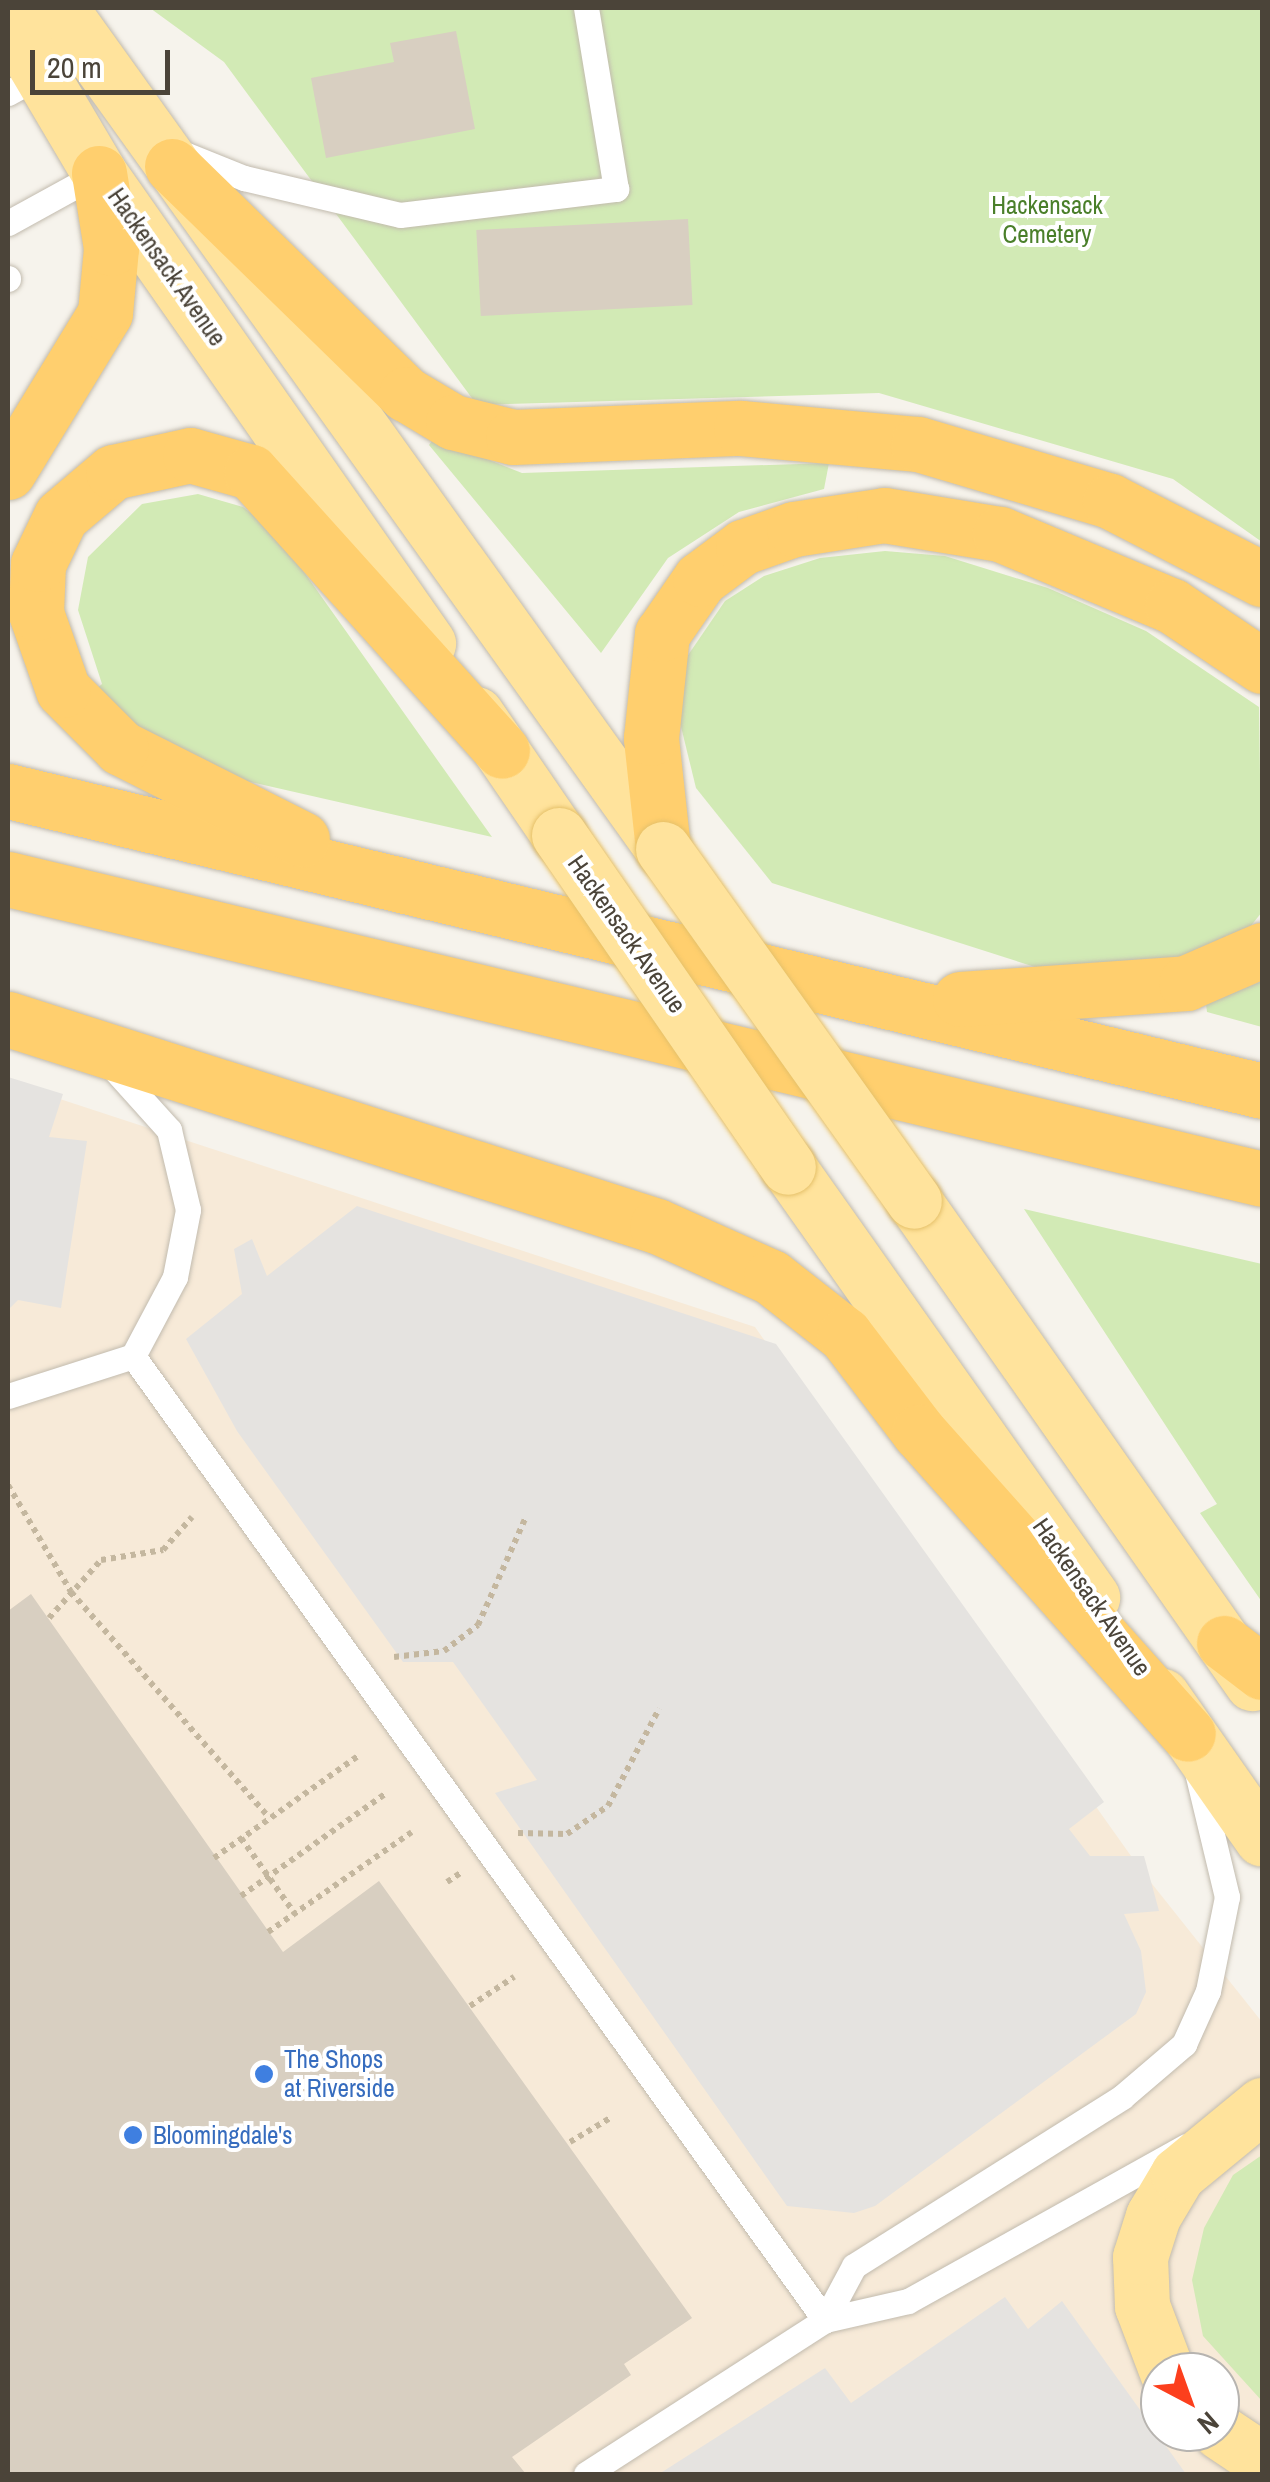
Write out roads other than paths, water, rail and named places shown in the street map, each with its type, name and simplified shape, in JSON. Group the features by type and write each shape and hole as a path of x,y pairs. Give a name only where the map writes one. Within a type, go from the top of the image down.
{"highway":[{"path":"160,153 406,394 453,422 513,438 740,428 918,444 1110,502 1262,579"},
{"path":"8,472 105,314 112,248 99,173"},
{"path":"390,881 146,763 63,690 35,590 61,516 94,484 140,462 190,455 251,472 502,751"},
{"path":"663,848 651,738 662,634 700,578 743,547 794,529 884,516 1000,534 1172,606 1262,666"},
{"path":"8,792 1262,1091"},
{"path":"8,879 1262,1179"},
{"path":"892,1002 1186,984 1262,950"},
{"path":"8,1019 88,1048 657,1226 771,1276 845,1336 919,1432 1188,1734"}],"main road":[{"path":"60,8 160,153 1244,1658 1262,1698"},
{"name":"Hackensack Avenue","path":"8,19 23,84 99,173 788,1167 1262,1839"},
{"path":"1160,2352 1142,2306 1140,2256 1178,2174 1247,2116"},
{"path":"1240,2445 1262,2460"}],"lane":[{"path":"160,153 244,178 400,215 616,189 586,8"},
{"path":"8,223 99,173"},
{"path":"8,1396 133,1356 181,1258 186,1180 145,1094 88,1048"},
{"path":"133,1356 360,1680 825,2320"},
{"path":"825,2320 854,2266 1122,2097 1184,2044 1208,1991 1227,1897 1188,1734"},
{"path":"586,2474 825,2320 908,2301 1142,2166 1247,2116"}],"place":[{"name":"The Shops at Riverside","path":"264,2074"},
{"name":"Bloomingdale's","path":"133,2135"}],"park label":[{"name":"Hackensack Cemetery","path":"1047,220"}]}
